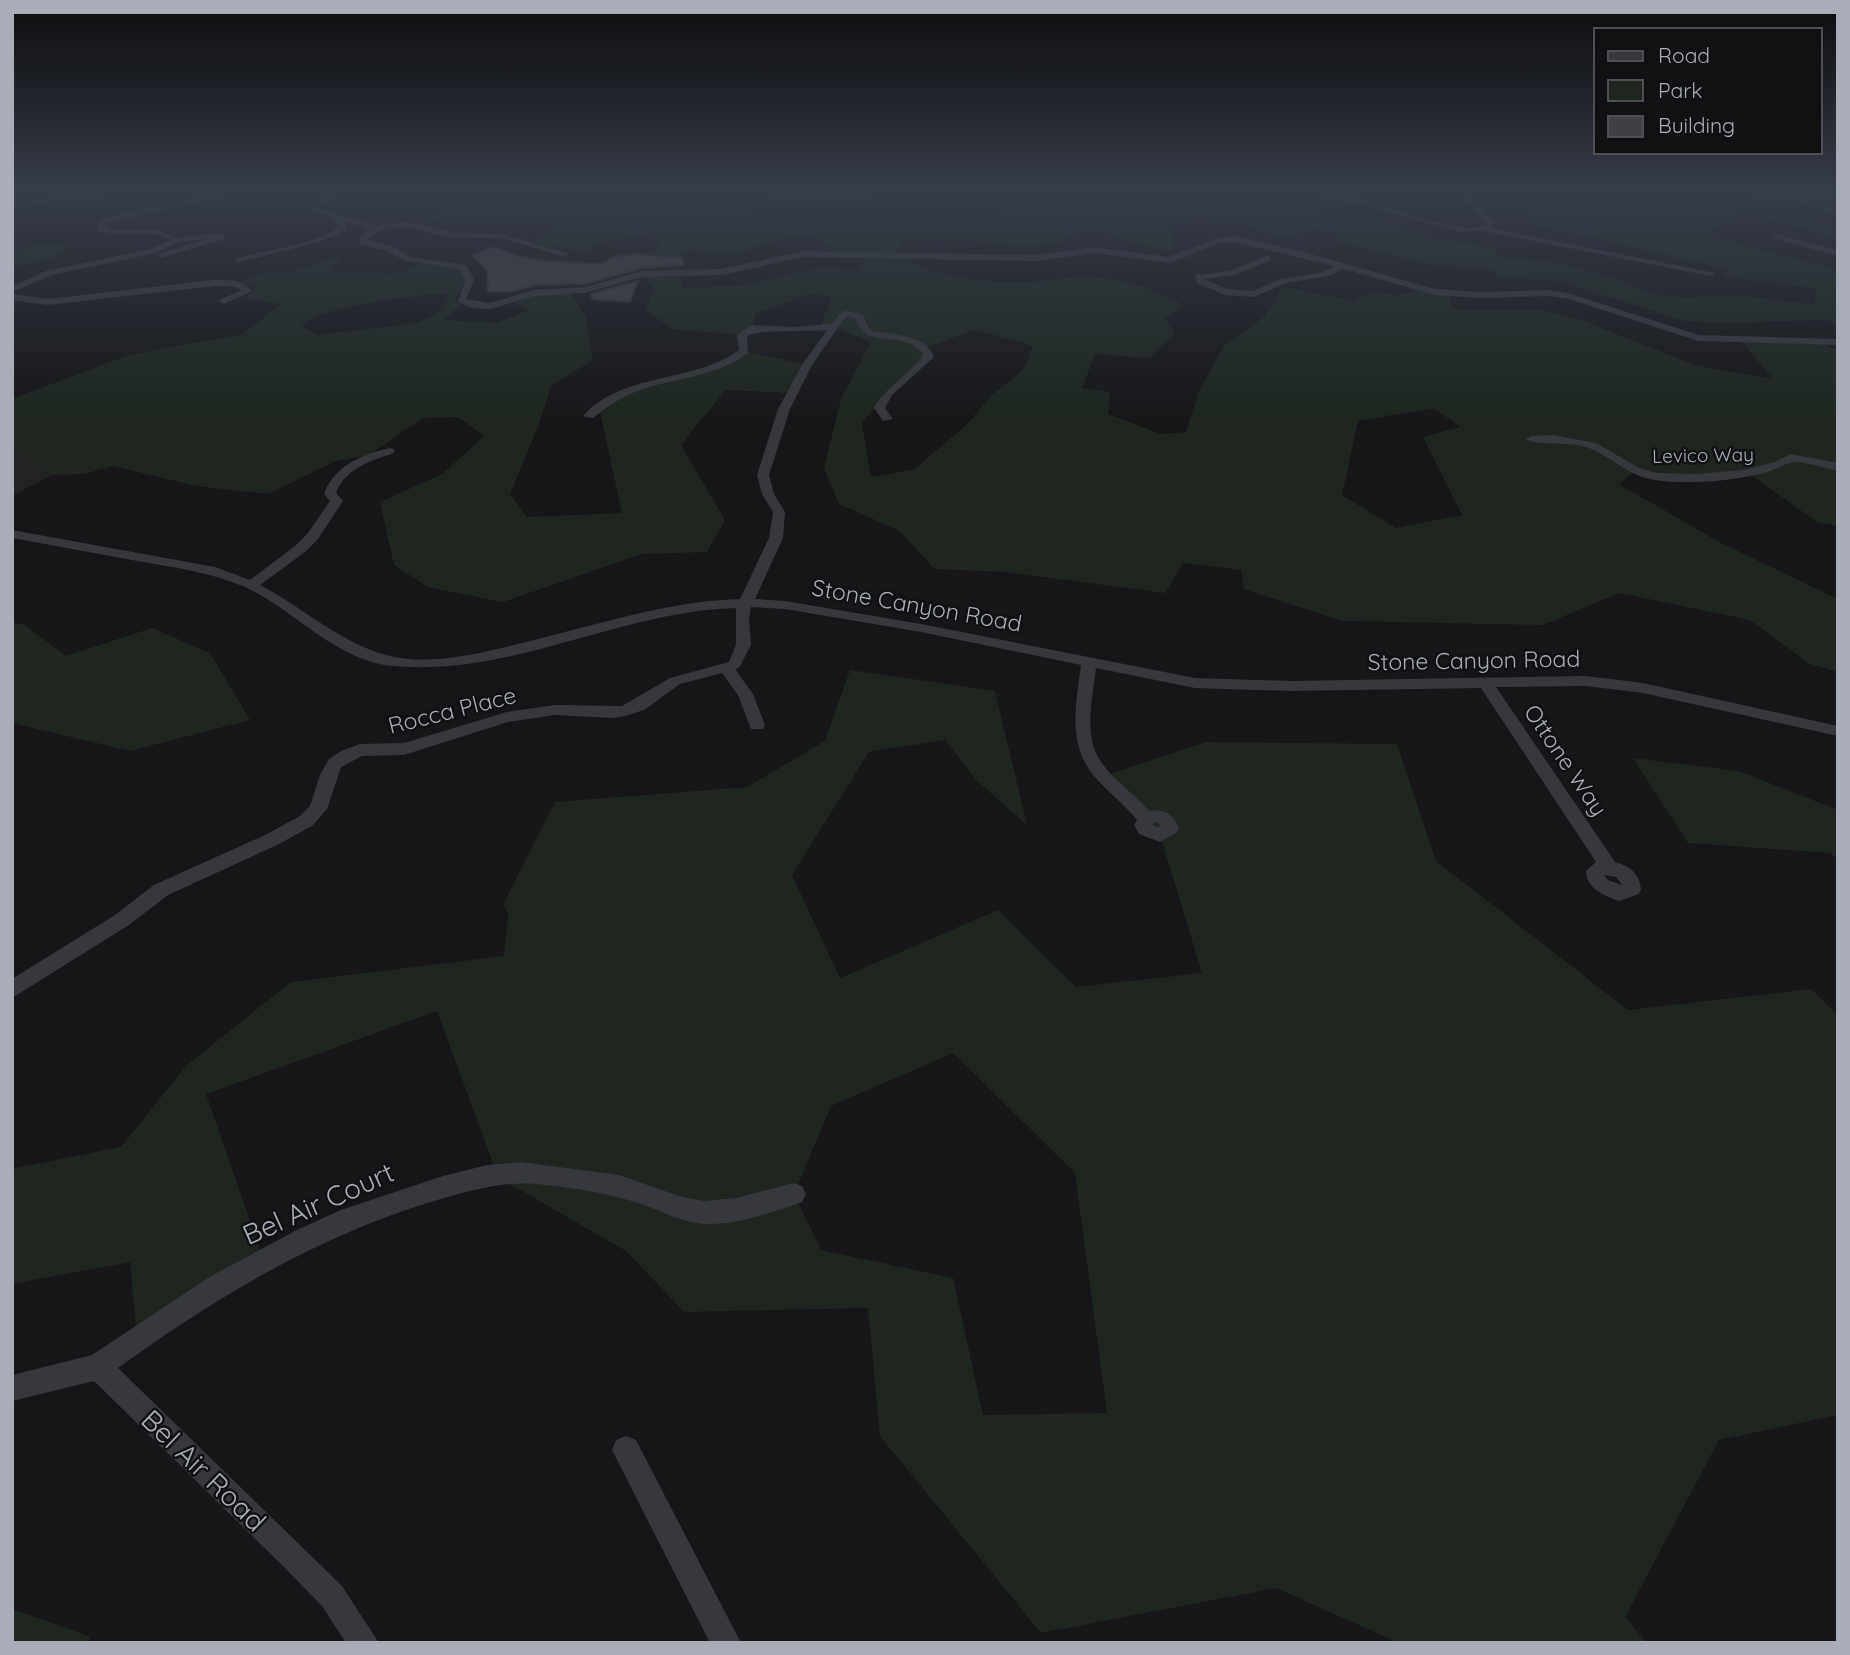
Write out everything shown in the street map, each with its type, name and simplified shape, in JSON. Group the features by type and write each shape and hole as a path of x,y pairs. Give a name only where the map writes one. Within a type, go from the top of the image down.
{"street":[{"path":"12,289 49,273 76,267"},
{"path":"68,277 113,267"},
{"path":"463,267 470,275 470,281 460,296 461,300 480,307 509,302 533,293 585,290 642,274 721,272 743,267"},
{"path":"1246,267 1232,273 1198,277 1200,281 1225,292 1254,294 1284,281 1325,274 1340,267"},
{"path":"1347,267 1435,292 1465,295 1561,295 1698,338 1838,342"},
{"path":"1681,267 1711,273"},
{"path":"12,297 47,302 214,283 233,283 247,291 224,301"},
{"path":"757,725 745,694 727,669 740,659 746,639 741,624 745,603 776,538 779,512 768,494 764,475 794,386 844,313 860,317 866,332 912,341 928,352 929,357 922,366 888,394 886,417"},
{"path":"589,416 599,407 633,388 718,369 744,351 742,335 752,328 794,330 834,327"},
{"name":"Levico Way","path":"1532,439 1580,440 1609,453 1635,471 1654,476 1750,474 1783,465 1791,458 1838,467"},
{"path":"251,585 300,549 313,536 337,501 330,494 332,486 344,471 369,457 390,451"},
{"name":"Stone Canyon Road","path":"12,534 196,566 251,585 280,601 342,644 375,657 407,662 450,662 478,658 668,612 701,606 745,603 827,611 1195,683 1290,686 1550,680 1616,683 1838,732"},
{"path":"1089,662 1084,702 1086,749 1092,762 1146,819"},
{"name":"Rocca Place","path":"12,990 122,920 161,890 271,840 306,821 318,809 328,775 335,763 347,755 360,750 412,747 463,729 516,716 555,710 612,713 638,706 675,681 727,669"},
{"name":"Ottone Way","path":"1484,681 1609,867"},
{"name":"Bel Air Court","path":"98,1367 175,1311 263,1258 356,1214 405,1197 471,1180 528,1173 587,1180 633,1189 675,1208 715,1212 754,1206 794,1194"},
{"path":"12,1388 98,1367"},
{"name":"Bel Air Road","path":"98,1367 332,1596 364,1643"},
{"path":"626,1450 726,1643"}],"shaded area":[{"path":"12,448 52,475 12,496"}],"green space":[{"path":"304,267 333,267 330,271 394,274 412,267 459,268 466,281 455,300 461,305 443,320 496,323 530,310 513,303 533,293 570,292 586,317 593,360 551,386 539,424 510,494 527,517 622,513 599,407 633,388 718,369 744,351 807,365 792,393 725,390 681,445 725,520 707,552 642,554 503,602 428,587 394,565 380,502 442,474 484,436 458,417 423,418 369,455 336,461 268,494 196,486 113,466 84,474 52,475 12,448 12,399 129,355 243,334 281,304 242,298 255,291 253,285 239,282 267,271 289,272","holes":["450,293 443,310 417,323 318,335 302,327 325,313 346,308"]},
{"path":"862,267 922,267 960,278 992,282 1101,278 1149,289 1184,305 1165,319 1175,333 1149,358 1095,354 1082,388 1110,392 1108,414 1161,434 1186,432 1199,391 1224,346 1264,317 1283,287 1352,301 1373,291 1395,296 1423,289 1451,294 1451,309 1543,310 1579,319 1695,365 1773,379 1742,342 1819,342 1838,351 1838,526 1818,523 1750,474 1663,476 1635,471 1619,484 1721,543 1838,599 1838,672 1810,664 1750,620 1619,593 1543,625 1342,621 1244,589 1241,570 1183,563 1165,593 1005,572 934,569 900,531 839,504 824,468 841,399 871,342 834,327 819,329 832,297 809,294 756,313 752,328 742,335 673,329 645,310 654,290 642,274 681,273 683,288 745,285 815,269 861,270","holes":["975,330 1033,346 1023,370 991,396 967,424 915,469 871,477 862,422 928,352 925,348","1434,408 1460,427 1423,437 1462,515 1396,528 1342,495 1358,421"]},
{"path":"1487,267 1574,267 1613,278 1654,294 1686,298 1730,295 1815,304 1816,289 1723,276 1728,270 1717,267 1828,267 1838,270 1838,323 1824,320 1726,323 1684,321 1558,281 1500,278"},
{"path":"12,622 25,625 66,656 152,628 210,653 250,720 130,751 12,723"},
{"path":"850,670 995,691 1027,825 977,781 945,740 869,752 792,875 840,978 998,910 1076,987 1202,973 1160,835 1104,776 1206,742 1397,744 1436,861 1628,1010 1811,989 1838,1016 1838,1415 1719,1440 1625,1617 1647,1643 1399,1643 1276,1588 1041,1633 880,1436 868,1308 684,1312 626,1251 498,1177 437,1011 206,1094 263,1258 137,1338 130,1262 12,1284 12,1169 121,1147 186,1066 291,982 504,956 508,913 503,905 555,802 747,787 825,741","holes":["953,1053 1075,1173 1107,1413 983,1415 953,1278 821,1250 794,1194 831,1106"]},
{"path":"1633,758 1739,771 1838,810 1838,859 1830,853 1688,843"},
{"path":"12,1609 89,1636 89,1643 12,1643"}],"building":[{"path":"483,267 653,267 585,284 538,285 509,292 488,292 487,271"},
{"path":"638,281 630,302 593,299 590,294"}]}
